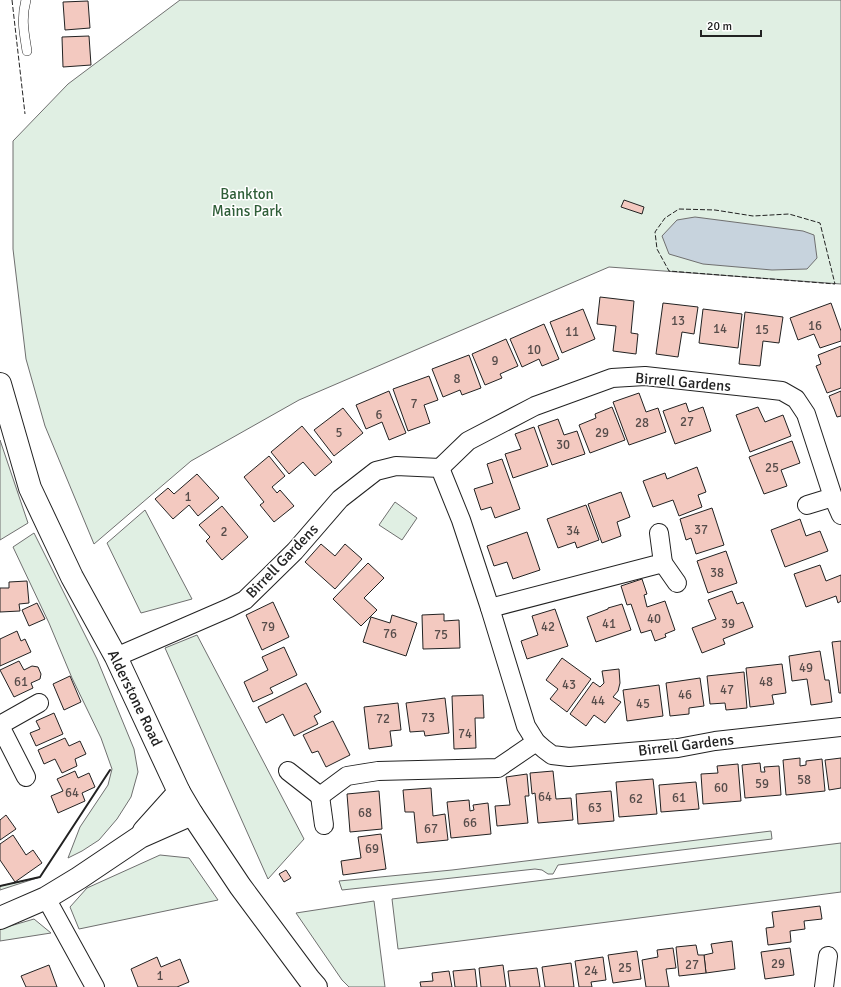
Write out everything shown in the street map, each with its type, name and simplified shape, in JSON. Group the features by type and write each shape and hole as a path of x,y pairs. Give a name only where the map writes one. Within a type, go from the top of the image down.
{"street":[{"name":"Birrell Gardens","path":"116,657 245,600 295,551 340,499 376,471 396,466 440,468 468,441 535,406 612,378 645,376 782,391 796,399 806,414 833,496 841,515"},
{"name":"Alderstone Road","path":"0,384 30,488 72,577 116,657 179,792 240,886 316,987"},
{"name":"Birrell Gardens","path":"440,468 461,520 526,726 536,742 552,755 569,757 678,748 715,742 841,727"},
{"path":"807,505 833,496"},
{"path":"659,533 663,563 677,583"},
{"path":"490,608 663,563"},
{"path":"26,777 0,725 39,703"},
{"path":"320,796 347,776 363,773 378,771 498,768 536,742"},
{"path":"288,771 320,796 324,825"},
{"path":"140,837 179,792"},
{"path":"0,918 46,898 140,837 192,814"},
{"path":"46,898 95,987"},
{"path":"824,987 828,956"}],"lane":[{"path":"26,0 22,24 27,51"}],"green space":[{"name":"Bankton Mains Park","path":"180,0 841,0 841,284 609,267 299,400 191,461 94,544 45,426 26,359 13,249 13,141 68,84"},
{"path":"0,440 28,523 0,540"},
{"path":"395,502 417,518 402,540 379,525"},
{"path":"145,510 192,599 141,613 107,543"},
{"path":"34,533 97,659 134,749 138,772 131,797 117,819 99,840 68,858 80,827 108,785 112,769 101,738 72,678 49,623 13,547"},
{"path":"197,635 304,839 268,879 165,648"},
{"path":"771,831 772,839 558,865 553,874 548,874 542,870 535,869 342,890 339,881 452,870"},
{"path":"841,843 841,892 398,949 392,899"},
{"path":"160,855 189,858 218,900 79,929 70,907 87,888"},
{"path":"40,877 0,890 0,886"},
{"path":"374,901 385,987 349,987 342,980 296,913"},
{"path":"34,919 51,933 0,941 0,929"}],"shaded area":[{"path":"695,217 803,231 814,235 817,258 807,269 772,270 703,264 669,254 662,236 677,220"}],"building":[{"path":"88,1 90,28 65,30 63,2"},
{"path":"89,36 91,65 63,67 62,37"},
{"path":"624,200 644,207 642,214 621,207"},
{"path":"600,297 634,301 631,333 638,334 636,354 613,351 616,326 597,324"},
{"path":"663,303 698,307 694,334 682,332 678,357 656,354"},
{"path":"831,303 841,331 841,341 820,348 814,334 798,340 790,318"},
{"path":"583,309 595,339 562,353 550,322"},
{"path":"703,309 742,314 738,348 699,343"},
{"path":"745,312 783,317 779,343 763,341 760,366 739,364"},
{"path":"544,324 559,359 542,366 539,359 522,367 510,339"},
{"path":"506,339 518,366 500,374 502,378 485,385 472,354"},
{"path":"841,346 841,388 827,393 816,366 821,364 818,355"},
{"path":"469,355 481,388 462,395 460,390 443,397 432,369"},
{"path":"429,376 438,400 424,405 430,423 408,431 393,389"},
{"path":"389,391 406,433 389,440 382,422 366,429 356,405"},
{"path":"841,391 841,416 837,417 829,396"},
{"path":"639,393 646,412 658,408 666,432 629,445 613,402"},
{"path":"686,403 689,412 703,407 711,431 675,444 663,411"},
{"path":"612,407 625,440 590,453 579,425 596,418 595,414"},
{"path":"758,407 765,422 783,415 791,436 750,452 736,415"},
{"path":"343,408 363,433 334,456 314,430"},
{"path":"558,419 564,435 577,431 585,454 552,465 538,426"},
{"path":"302,426 332,462 315,476 303,462 289,474 271,452"},
{"path":"534,427 548,466 513,478 505,454 521,449 515,434"},
{"path":"792,441 800,463 781,470 787,486 764,494 749,457"},
{"path":"269,456 285,476 272,487 277,493 280,490 294,506 274,522 260,505 264,502 244,477"},
{"path":"502,459 520,509 495,518 491,507 481,510 474,489 493,483 487,464"},
{"path":"697,467 706,492 698,495 702,507 679,516 673,500 653,507 643,481 665,473 667,479"},
{"path":"197,474 219,498 198,516 189,505 173,519 155,499 168,488 174,494"},
{"path":"621,492 630,517 617,522 621,536 602,543 588,504"},
{"path":"586,505 599,540 577,548 575,542 558,548 547,519"},
{"path":"222,506 248,537 222,560 206,541 210,537 199,525"},
{"path":"712,508 724,545 696,554 691,538 686,540 680,519"},
{"path":"800,519 806,536 820,531 828,551 785,567 771,530"},
{"path":"527,532 540,570 513,579 507,562 494,566 487,546"},
{"path":"321,544 335,556 345,544 362,559 335,589 305,562"},
{"path":"726,551 737,583 708,593 697,561"},
{"path":"368,563 384,578 364,598 377,610 361,626 333,599"},
{"path":"820,565 826,581 841,575 841,601 838,603 836,596 806,607 794,574"},
{"path":"642,579 647,594 644,595 647,607 665,601 675,630 665,634 666,637 655,641 651,630 641,633 631,604 627,605 621,586"},
{"path":"27,581 29,603 19,604 20,611 0,612 0,588 9,588 9,582"},
{"path":"732,591 737,604 743,602 753,627 723,639 725,644 702,653 692,628 716,619 708,600"},
{"path":"273,602 289,637 262,650 246,615"},
{"path":"37,603 45,619 29,626 22,610"},
{"path":"622,604 631,630 596,642 587,617"},
{"path":"555,609 568,646 527,659 521,641 538,635 532,616"},
{"path":"444,614 444,621 459,620 460,648 423,649 422,615"},
{"path":"392,615 417,623 406,656 363,642 371,617 390,623"},
{"path":"17,631 21,641 25,639 31,652 0,666 0,639"},
{"path":"841,641 841,693 839,693 832,642"},
{"path":"284,647 297,675 270,688 273,693 253,702 244,682 268,670 262,657"},
{"path":"820,651 825,680 829,680 832,702 811,705 807,679 792,681 789,656"},
{"path":"562,658 591,679 567,712 550,699 558,689 546,680"},
{"path":"19,661 24,670 32,666 38,667 41,674 40,679 31,683 33,688 14,697 0,670"},
{"path":"782,664 786,693 772,695 774,704 750,707 746,668"},
{"path":"619,669 620,683 618,691 613,697 621,702 605,723 594,715 586,726 570,714 593,682 600,687 604,683 602,671"},
{"path":"744,672 747,708 726,710 725,703 710,704 707,676"},
{"path":"70,676 81,702 64,710 53,684"},
{"path":"700,678 704,706 689,708 689,714 670,716 666,683"},
{"path":"306,683 321,712 314,716 318,724 294,736 283,714 266,723 258,707"},
{"path":"659,685 663,716 627,721 623,690"},
{"path":"483,695 484,718 475,718 476,748 454,749 452,696"},
{"path":"445,698 449,733 425,736 424,731 410,732 406,703"},
{"path":"398,703 401,730 390,731 392,746 369,749 364,707"},
{"path":"54,713 63,734 36,746 30,733 40,729 36,721"},
{"path":"333,721 350,755 326,767 318,751 312,753 303,735"},
{"path":"65,738 69,746 80,741 86,754 75,759 77,766 62,773 55,759 44,764 38,750"},
{"path":"800,758 800,766 806,765 806,761 822,759 825,791 786,795 783,760"},
{"path":"841,758 841,788 829,790 825,760"},
{"path":"760,763 761,772 765,772 764,767 779,766 781,795 745,798 742,765"},
{"path":"738,764 741,801 703,804 701,774 718,773 717,766"},
{"path":"75,771 78,778 89,773 95,787 82,793 85,801 58,813 51,796 63,791 57,779"},
{"path":"553,771 556,799 571,798 573,820 538,823 535,793 532,794 530,773"},
{"path":"527,774 529,796 525,796 528,823 497,826 495,806 510,805 506,777"},
{"path":"653,779 657,814 619,817 616,782"},
{"path":"696,782 699,809 661,812 659,785"},
{"path":"431,788 433,816 445,814 448,840 417,843 414,812 405,812 403,790"},
{"path":"379,791 382,829 350,832 347,794"},
{"path":"611,791 614,821 578,824 576,794"},
{"path":"469,800 470,811 474,810 473,805 488,803 491,834 451,838 447,802"},
{"path":"6,815 16,829 0,840 0,820"},
{"path":"381,834 386,869 343,875 341,861 361,858 358,837"},
{"path":"13,835 26,855 33,850 42,863 15,882 0,860 0,844"},
{"path":"286,870 291,878 284,882 279,874"},
{"path":"820,906 822,919 804,921 805,929 790,931 791,942 768,945 766,928 774,927 772,912"},
{"path":"732,941 735,969 706,973 704,955 713,953 711,944"},
{"path":"696,945 698,955 704,955 706,973 679,976 676,947"},
{"path":"673,948 676,968 666,969 669,987 646,987 642,960 658,957 657,950"},
{"path":"790,948 794,975 765,979 761,952"},
{"path":"637,951 641,979 613,983 608,955"},
{"path":"157,957 161,967 180,959 189,982 177,987 138,987 131,969"},
{"path":"603,957 606,980 591,982 592,987 579,987 575,961"},
{"path":"571,963 574,987 545,987 542,967"},
{"path":"49,965 57,987 26,987 21,976"},
{"path":"503,965 506,987 481,987 479,968"},
{"path":"537,968 540,987 510,987 508,971"},
{"path":"475,969 477,987 455,987 453,971"},
{"path":"449,971 452,987 421,987 420,982 433,981 432,973"}],"fence":[{"path":"12,0 25,114"},
{"path":"679,209 715,210 753,216 789,214 820,223 835,284 669,271 657,249 655,232 665,218 679,209"}],"wall":[{"path":"0,886 40,877 110,770"}]}
